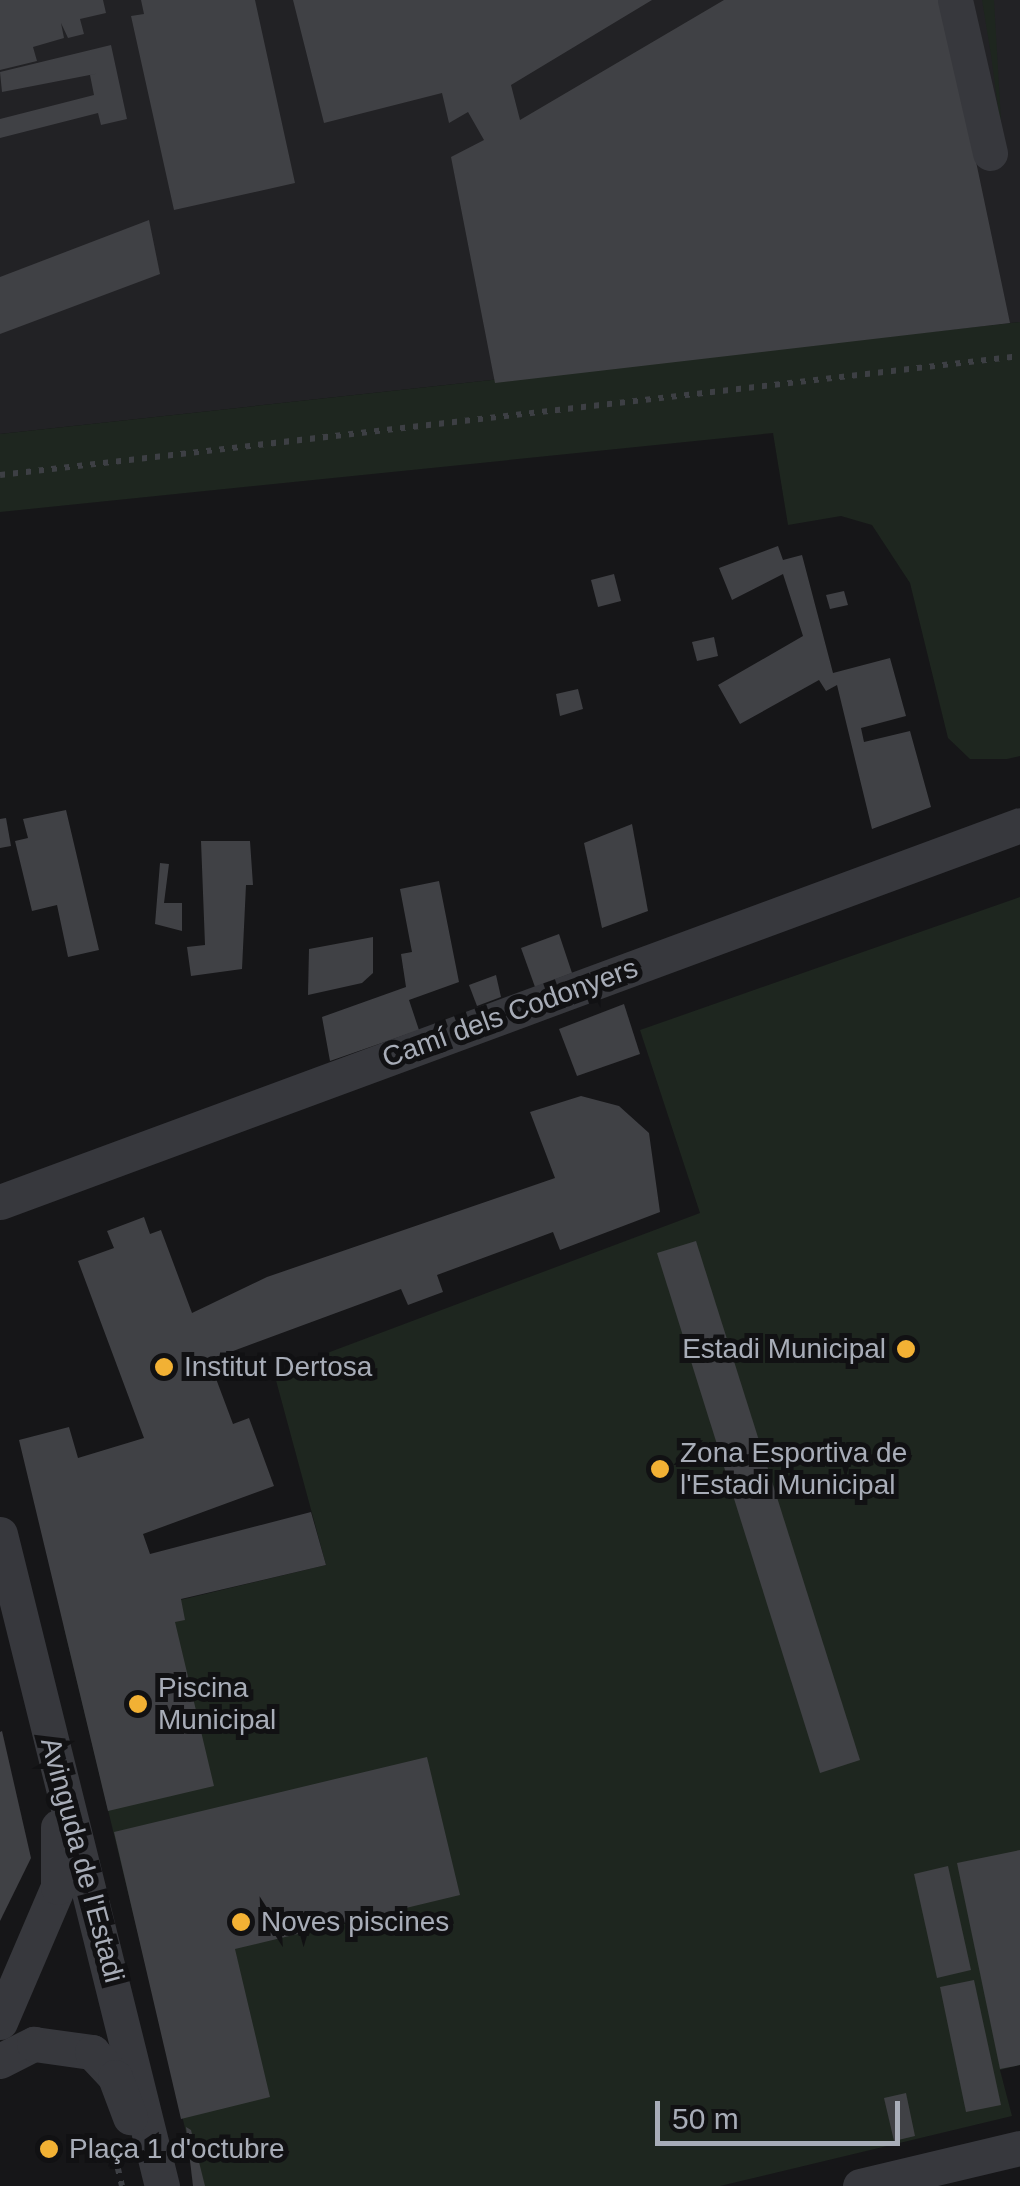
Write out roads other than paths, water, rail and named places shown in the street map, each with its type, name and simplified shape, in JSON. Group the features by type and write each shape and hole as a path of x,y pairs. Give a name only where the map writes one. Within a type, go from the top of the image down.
{"street":[{"path":"954,0 990,153"},
{"name":"Camí dels Codonyers","path":"0,1202 1020,825"},
{"name":"Avinguda de l'Estadi","path":"0,1534 50,1746 102,1926 162,2186"},
{"path":"0,2022 50,1906 64,1851 50,1746"},
{"path":"50,1906 76,1908 102,1926"},
{"path":"0,2061 34,2044 92,2052 115,2077 148,2186"},
{"path":"860,2186 1018,2156"}],"place":[{"name":"Estadi Municipal","path":"906,1349"},
{"name":"Institut Dertosa","path":"164,1367"},
{"name":"Zona Esportiva de l'Estadi Municipal","path":"660,1469"},
{"name":"Piscina Municipal","path":"138,1704"},
{"name":"Noves piscines","path":"241,1922"},
{"name":"Plaça 1 d'octubre","path":"49,2149"}]}
